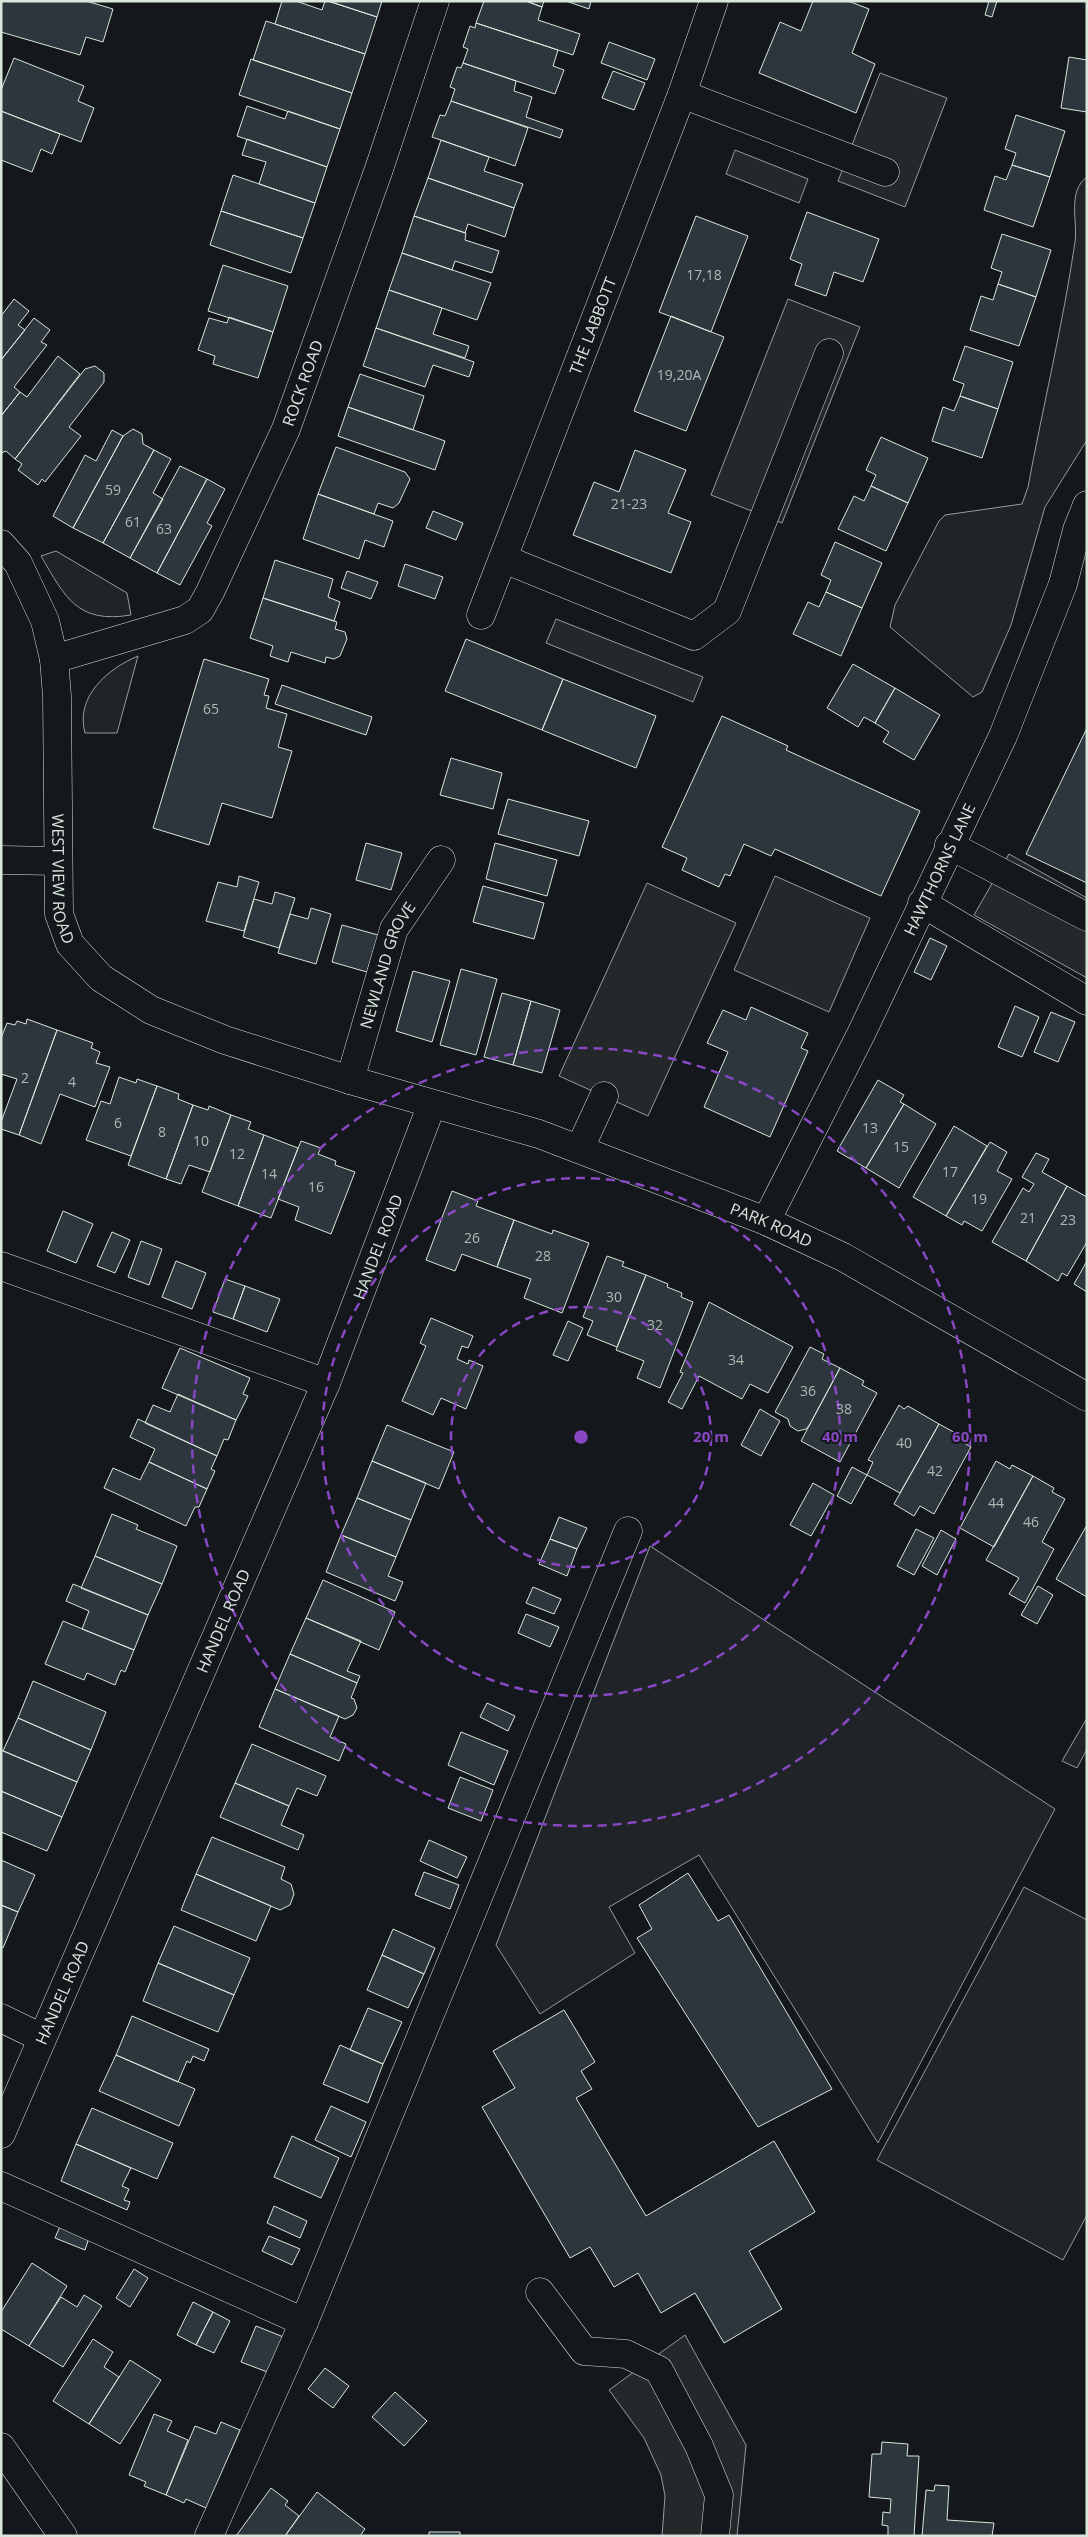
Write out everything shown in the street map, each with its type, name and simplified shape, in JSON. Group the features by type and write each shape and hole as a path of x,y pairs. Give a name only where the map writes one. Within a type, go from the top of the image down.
{"street":[{"name":"ROCK ROAD","path":"54,659 185,620 200,610 286,429 379,169 435,1"},
{"name":"THE LABBOTT","path":"481,615 682,94 714,1"},
{"path":"682,94 885,172"},
{"path":"504,558 694,636 727,611 828,353"},
{"name":"HAWTHORNS LANE","path":"766,1221 861,1034 949,845 1003,736 1063,584 1077,530 1087,505"},
{"name":"WEST VIEW ROAD","path":"1,544 18,563 46,621 54,659 57,696 57,861 59,914 70,944 102,978 159,1014 225,1040 432,1104"},
{"path":"949,845 1087,917"},
{"path":"1,860 57,861"},
{"name":"NEWLAND GROVE","path":"350,1080 394,929 442,860"},
{"path":"922,903 1087,1001"},
{"path":"580,1148 604,1096"},
{"name":"PARK ROAD","path":"432,1104 539,1134 580,1148 766,1221 843,1257 1087,1397"},
{"name":"HANDEL ROAD","path":"1,2134 326,1383 432,1104"},
{"path":"1,1266 326,1383"},
{"path":"209,2536 304,2322 628,1531"},
{"path":"1,2018 42,2038"},
{"path":"1,2186 304,2322"},
{"path":"540,2292 584,2351 626,2354 659,2370 698,2446 719,2495 716,2536"},
{"path":"1,2447 63,2536"}],"shaded area":[{"path":"880,73 947,98 905,207 838,181"},
{"path":"735,150 808,179 799,203 726,174"},
{"path":"1087,177 1087,440 1045,507 1011,625 982,692 973,697 890,627 895,605 939,521 945,515 1022,504 1028,487 1070,273 1076,234 1075,198 1081,183"},
{"path":"788,299 860,327 782,523 711,495"},
{"path":"56,551 127,593 131,615 113,617 98,615 85,611 75,604 58,584 41,556"},
{"path":"556,619 703,677 693,702 546,643"},
{"path":"138,656 117,733 85,733 83,720 89,696 96,686 115,668"},
{"path":"1009,854 1087,898 1087,978 974,915"},
{"path":"775,876 870,918 829,1012 734,970"},
{"path":"647,883 736,923 648,1116 559,1076"},
{"path":"650,1546 1055,1809 878,2143 699,1855 609,1907 635,1953 540,2014 496,1945"},
{"path":"1087,1718 1087,1749 1077,1768 1062,1761"},
{"path":"1024,1887 1087,1920 1087,2215 1063,2260 877,2160"},
{"path":"685,2335 746,2445 737,2536 662,2536 665,2496 661,2475 644,2438 609,2390"}],"building":[{"path":"1,1 86,1 113,9 103,42 86,37 80,55 1,32"},
{"path":"282,1 296,1 322,10 325,1 328,1 377,17 365,54 275,24"},
{"path":"328,1 382,1 377,17"},
{"path":"484,1 526,1 542,7 538,20 580,34 573,55 476,23"},
{"path":"526,1 544,1 542,7"},
{"path":"566,1 591,1 589,9"},
{"path":"813,1 848,1 869,9 852,53 875,64 856,113 759,73 780,22 801,31"},
{"path":"989,1 997,1 992,17 985,15"},
{"path":"266,21 365,54 352,93 253,60"},
{"path":"476,23 558,50 553,66 564,70 555,94 463,63 468,49 463,47 470,26 475,28"},
{"path":"609,42 655,59 647,80 601,63"},
{"path":"1069,57 1087,60 1087,112 1061,108"},
{"path":"14,58 84,86 78,101 94,108 81,142 1,111 1,90"},
{"path":"251,59 352,93 340,129 239,95"},
{"path":"463,63 516,81 514,91 532,97 526,117 563,130 560,138 451,101 455,89 450,87 457,67 461,68"},
{"path":"613,71 645,83 634,110 602,98"},
{"path":"451,101 528,128 515,166 432,137 440,115 445,116"},
{"path":"247,106 285,119 288,111 340,129 327,167 237,136"},
{"path":"1,111 60,134 52,154 41,149 32,172 1,160"},
{"path":"1016,115 1065,131 1050,177 1012,165 1016,153 1005,149"},
{"path":"247,139 327,167 315,203 259,184 266,162 242,155"},
{"path":"441,140 489,157 484,171 523,184 514,208 428,178"},
{"path":"1012,165 1050,177 1033,227 984,210 995,176 1006,180"},
{"path":"233,175 315,203 303,238 221,211"},
{"path":"428,178 514,208 505,237 468,224 465,233 414,216"},
{"path":"221,211 303,238 291,273 210,245"},
{"path":"807,212 879,239 863,282 834,272 826,296 795,285 802,264 790,259"},
{"path":"414,216 466,233 465,240 499,251 492,273 455,261 452,270 402,253"},
{"path":"696,216 748,236 711,332 659,312"},
{"path":"1002,234 1051,250 1036,297 998,284 1002,272 991,268"},
{"path":"402,253 491,283 477,320 389,290"},
{"path":"223,265 288,286 273,332 208,311"},
{"path":"998,284 1036,297 1019,346 970,330 981,296 993,300"},
{"path":"389,290 442,308 433,334 469,346 465,358 376,328"},
{"path":"14,299 29,311 18,325 25,330 1,360 1,316"},
{"path":"671,316 724,337 686,431 634,411"},
{"path":"229,317 273,332 258,378 213,364 215,356 198,350 209,318 227,323"},
{"path":"34,318 50,330 41,342 47,345 14,387 20,392 1,416 1,360"},
{"path":"376,328 474,362 469,377 433,365 425,387 363,366"},
{"path":"965,346 1013,362 998,409 960,396 964,384 953,380"},
{"path":"58,356 80,374 15,459 6,451 1,453 1,416 20,392 27,397"},
{"path":"95,366 104,373 104,382 69,427 81,436 45,482 42,479 38,485 18,470 22,464 15,459 85,369"},
{"path":"360,374 424,396 413,430 348,407"},
{"path":"960,396 998,409 982,458 932,441 943,407 954,411"},
{"path":"348,407 445,441 435,470 338,436"},
{"path":"133,429 142,434 143,444 154,450 103,543 73,528 123,436"},
{"path":"112,430 123,436 73,528 53,516 85,455 96,461"},
{"path":"881,437 928,458 908,503 871,486 876,475 866,470"},
{"path":"336,447 405,472 410,479 399,503 393,508 378,503 374,514 318,494"},
{"path":"154,450 171,459 153,493 163,499 130,558 103,543"},
{"path":"635,450 686,470 668,513 691,522 671,573 573,535 594,482 619,492"},
{"path":"180,466 207,479 157,573 130,558"},
{"path":"207,479 225,489 207,523 212,526 180,585 157,573"},
{"path":"871,486 908,503 886,551 838,529 854,496 864,501"},
{"path":"318,494 393,521 384,547 365,540 359,559 303,539"},
{"path":"433,511 463,523 456,540 426,528"},
{"path":"835,542 882,563 862,608 826,592 831,580 821,575"},
{"path":"275,560 333,579 328,597 340,602 334,621 263,598"},
{"path":"405,564 443,577 435,599 398,586"},
{"path":"347,571 378,582 371,599 341,588"},
{"path":"826,592 862,608 841,656 793,634 808,602 819,607"},
{"path":"263,598 337,622 335,629 345,632 347,639 340,656 334,659 326,657 325,663 291,652 288,662 270,656 273,646 250,638"},
{"path":"466,639 563,679 542,730 445,691"},
{"path":"204,659 269,679 264,695 269,696 266,708 287,714 278,747 292,751 272,818 222,803 209,845 153,828"},
{"path":"853,664 895,688 875,723 864,717 858,727 827,708"},
{"path":"563,679 656,716 636,768 542,730"},
{"path":"282,685 372,717 366,735 275,704"},
{"path":"895,688 940,715 914,760 883,742 889,732 875,723"},
{"path":"722,716 788,746 786,750 920,811 881,896 775,849 771,856 744,844 730,876 725,874 719,887 682,870 687,858 662,847"},
{"path":"1087,728 1087,883 1026,854"},
{"path":"451,758 502,773 493,809 440,795"},
{"path":"508,799 589,821 579,856 498,834"},
{"path":"366,843 402,853 391,890 356,880"},
{"path":"495,843 557,860 547,896 486,879"},
{"path":"239,876 259,882 244,931 206,921 218,882 237,887"},
{"path":"483,886 544,903 534,939 473,922"},
{"path":"275,892 295,898 279,948 243,937 254,899 272,904"},
{"path":"311,908 331,914 316,964 278,953 290,914 308,919"},
{"path":"342,925 378,935 367,972 332,962"},
{"path":"930,938 947,946 931,980 914,972"},
{"path":"461,969 497,979 476,1055 440,1045"},
{"path":"413,971 450,981 432,1042 396,1031"},
{"path":"502,993 531,1001 513,1065 484,1057"},
{"path":"531,1001 560,1010 542,1073 513,1065"},
{"path":"1015,1006 1039,1017 1022,1057 998,1047"},
{"path":"751,1007 808,1033 801,1048 808,1051 770,1137 704,1107 728,1052 707,1043 723,1010 746,1020"},
{"path":"1051,1012 1075,1022 1058,1062 1034,1052"},
{"path":"27,1019 57,1030 19,1135 1,1129 1,1122 17,1079 1,1074 1,1038 7,1023 15,1025 17,1021 26,1024"},
{"path":"57,1030 93,1043 91,1048 100,1052 96,1063 110,1067 95,1107 60,1094 41,1144 19,1135"},
{"path":"119,1077 136,1083 137,1079 157,1086 131,1156 86,1140 101,1101 110,1104"},
{"path":"878,1080 904,1095 900,1102 904,1104 866,1168 837,1151"},
{"path":"157,1086 179,1094 178,1099 193,1105 166,1179 128,1165"},
{"path":"904,1104 936,1124 899,1188 866,1168"},
{"path":"193,1105 208,1110 209,1106 231,1115 210,1172 189,1165 181,1184 166,1179"},
{"path":"231,1115 251,1122 248,1129 264,1135 238,1206 202,1192"},
{"path":"954,1126 987,1146 946,1216 913,1197"},
{"path":"264,1135 298,1148 271,1218 238,1206"},
{"path":"301,1141 321,1148 318,1154 336,1161 335,1165 355,1172 331,1234 295,1220 299,1207 278,1199"},
{"path":"990,1142 1007,1152 997,1171 1012,1179 982,1231 964,1221 962,1225 946,1216"},
{"path":"1036,1153 1049,1159 1042,1172 1067,1186 1026,1261 992,1242 1023,1188 1029,1192 1034,1184 1022,1177"},
{"path":"1067,1186 1087,1197 1087,1242 1067,1276 1062,1273 1058,1281 1026,1261"},
{"path":"452,1191 478,1201 476,1206 514,1220 497,1267 462,1254 455,1271 426,1260"},
{"path":"63,1211 93,1224 76,1263 47,1251"},
{"path":"514,1220 552,1234 553,1230 589,1243 562,1313 524,1298 531,1279 497,1267"},
{"path":"112,1232 130,1240 115,1273 97,1266"},
{"path":"141,1241 162,1249 149,1285 128,1277"},
{"path":"607,1256 624,1262 622,1266 646,1275 617,1347 587,1335 593,1321 583,1317"},
{"path":"176,1261 206,1273 192,1309 162,1297"},
{"path":"1087,1261 1087,1292 1074,1284"},
{"path":"646,1275 668,1284 667,1287 682,1293 681,1297 693,1302 660,1388 637,1378 644,1361 616,1350"},
{"path":"225,1279 245,1286 233,1319 213,1312"},
{"path":"245,1286 280,1299 267,1332 233,1319"},
{"path":"709,1302 793,1347 768,1393 750,1384 742,1399 699,1376 682,1409 668,1402 683,1373 680,1372"},
{"path":"431,1318 473,1336 468,1348 462,1346 457,1359 468,1364 469,1360 483,1366 466,1409 441,1398 433,1415 402,1401 426,1346 420,1343"},
{"path":"568,1321 583,1328 568,1361 553,1355"},
{"path":"810,1347 824,1354 822,1359 840,1368 810,1424 806,1429 798,1431 790,1426 788,1419 775,1412"},
{"path":"180,1348 250,1378 243,1394 248,1396 236,1420 162,1388"},
{"path":"840,1368 864,1381 862,1385 877,1393 840,1462 801,1441"},
{"path":"178,1394 236,1420 228,1440 224,1439 217,1456 145,1423 153,1405 170,1412"},
{"path":"899,1405 904,1409 908,1406 939,1424 900,1493 867,1475 873,1462 868,1460"},
{"path":"760,1409 780,1421 761,1456 741,1445"},
{"path":"138,1419 217,1456 211,1469 215,1471 207,1489 149,1462 155,1449 130,1437"},
{"path":"939,1424 959,1435 957,1439 971,1447 934,1514 920,1506 914,1516 894,1504"},
{"path":"387,1425 454,1452 439,1489 372,1461"},
{"path":"372,1461 426,1483 411,1520 357,1498"},
{"path":"996,1461 1010,1469 1012,1465 1033,1476 994,1547 960,1528"},
{"path":"149,1462 207,1489 199,1507 195,1507 186,1526 104,1488 113,1468 140,1480"},
{"path":"852,1467 867,1475 851,1504 837,1496"},
{"path":"1033,1476 1054,1488 1052,1492 1065,1499 1042,1542 1054,1549 1025,1603 1009,1594 1019,1578 986,1560"},
{"path":"813,1483 834,1495 811,1536 790,1525"},
{"path":"357,1498 411,1520 396,1557 341,1535"},
{"path":"112,1514 138,1525 136,1529 177,1546 162,1584 95,1556"},
{"path":"559,1517 587,1528 577,1549 550,1539"},
{"path":"1087,1525 1087,1597 1056,1579"},
{"path":"916,1529 934,1538 914,1575 897,1566"},
{"path":"941,1530 956,1539 937,1575 922,1566"},
{"path":"341,1535 396,1557 388,1576 403,1582 395,1601 326,1572"},
{"path":"550,1539 577,1549 567,1576 539,1564"},
{"path":"95,1556 162,1584 148,1615 81,1588"},
{"path":"323,1580 395,1612 379,1650 306,1618"},
{"path":"73,1584 148,1615 134,1650 82,1629 89,1611 66,1601"},
{"path":"1038,1586 1053,1595 1037,1624 1021,1615"},
{"path":"533,1587 561,1599 554,1614 526,1603"},
{"path":"526,1614 559,1627 550,1647 518,1633"},
{"path":"306,1618 361,1641 347,1671 360,1676 357,1683 290,1654"},
{"path":"63,1621 134,1650 125,1672 121,1670 115,1685 87,1673 84,1680 45,1664"},
{"path":"290,1654 357,1683 351,1698 354,1699 357,1708 353,1715 345,1719 275,1689"},
{"path":"33,1681 106,1712 91,1750 18,1718"},
{"path":"275,1689 339,1716 330,1737 346,1744 339,1761 259,1727"},
{"path":"487,1703 515,1716 508,1731 480,1717"},
{"path":"18,1718 91,1750 77,1782 3,1751"},
{"path":"461,1732 508,1751 494,1785 448,1765"},
{"path":"252,1744 326,1776 317,1796 297,1788 289,1806 235,1783"},
{"path":"1,1750 77,1782 62,1817 1,1791"},
{"path":"460,1777 493,1790 481,1821 448,1808"},
{"path":"235,1783 289,1806 281,1825 304,1835 298,1850 220,1817"},
{"path":"1,1791 62,1817 47,1851 1,1832"},
{"path":"212,1837 285,1867 281,1879 291,1884 294,1894 290,1905 280,1910 196,1874"},
{"path":"429,1840 467,1857 457,1878 420,1861"},
{"path":"1,1860 35,1875 18,1912 1,1905"},
{"path":"424,1872 459,1885 450,1909 415,1895"},
{"path":"688,1873 718,1921 729,1915 832,2089 758,2127 637,1938 652,1929 639,1905"},
{"path":"196,1874 271,1906 256,1941 181,1910"},
{"path":"1,1905 18,1912 3,1948 1,1947"},
{"path":"174,1926 250,1958 234,1995 158,1963"},
{"path":"393,1929 435,1948 424,1974 382,1955"},
{"path":"382,1955 424,1974 408,2008 367,1990"},
{"path":"158,1963 234,1995 218,2032 143,2001"},
{"path":"368,2008 402,2022 383,2064 350,2050"},
{"path":"564,2010 595,2062 581,2071 592,2089 576,2098 646,2216 774,2141 815,2212 749,2251 782,2309 724,2343 695,2293 661,2313 638,2273 614,2287 590,2247 570,2258 482,2107 515,2088 493,2051"},
{"path":"132,2016 209,2049 204,2061 193,2056 190,2063 187,2061 178,2082 116,2055"},
{"path":"340,2045 383,2064 368,2103 323,2084"},
{"path":"116,2055 195,2089 179,2126 99,2091"},
{"path":"331,2106 366,2122 351,2157 315,2140"},
{"path":"92,2108 173,2143 157,2179 76,2144"},
{"path":"292,2136 339,2158 321,2198 274,2177"},
{"path":"76,2144 131,2168 122,2186 129,2189 124,2200 130,2202 127,2210 61,2181"},
{"path":"274,2206 307,2221 300,2238 267,2223"},
{"path":"61,2224 90,2235 85,2250 55,2238"},
{"path":"269,2236 300,2249 292,2265 262,2251"},
{"path":"32,2263 67,2286 29,2346 1,2329 1,2312"},
{"path":"134,2269 148,2278 130,2307 116,2298"},
{"path":"84,2295 102,2306 63,2367 29,2346 61,2297 77,2307"},
{"path":"193,2302 213,2312 196,2345 177,2335"},
{"path":"213,2312 230,2321 214,2353 196,2345"},
{"path":"256,2326 286,2338 270,2373 241,2362"},
{"path":"93,2339 113,2352 104,2367 119,2377 89,2424 53,2401"},
{"path":"130,2360 161,2380 120,2444 89,2424"},
{"path":"325,2368 349,2386 333,2408 308,2389"},
{"path":"395,2392 427,2421 404,2446 372,2417"},
{"path":"154,2414 172,2421 167,2431 188,2440 166,2495 144,2486 146,2482 129,2475"},
{"path":"221,2422 240,2430 206,2508 186,2499 184,2503 166,2495 195,2426 216,2434"},
{"path":"882,2442 908,2444 907,2456 919,2456 914,2536 888,2536 888,2526 882,2525 883,2512 890,2513 891,2499 869,2497 872,2454 881,2454"},
{"path":"935,2485 949,2486 947,2520 994,2523 992,2536 922,2536 926,2490 934,2491"},
{"path":"271,2488 288,2501 285,2505 299,2516 285,2536 236,2536"},
{"path":"317,2492 365,2529 360,2536 285,2536"},
{"path":"429,2532 460,2532 460,2536 429,2536"}]}
